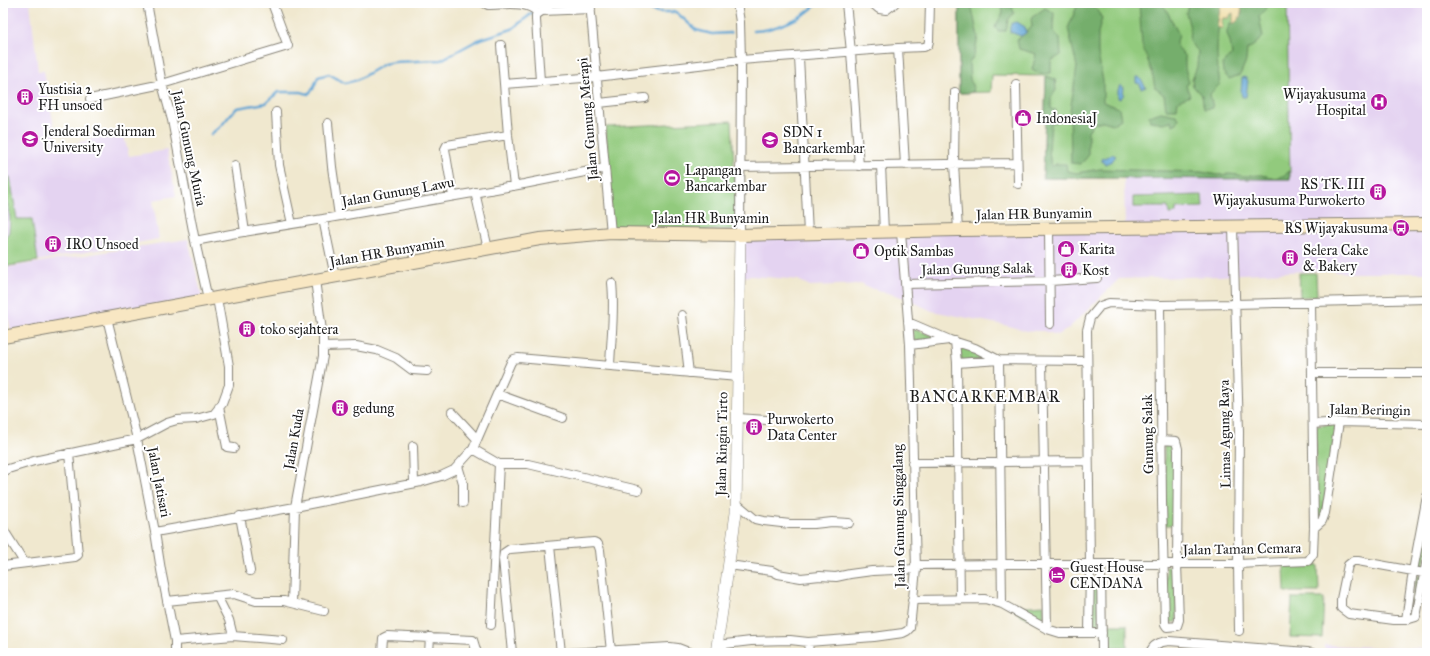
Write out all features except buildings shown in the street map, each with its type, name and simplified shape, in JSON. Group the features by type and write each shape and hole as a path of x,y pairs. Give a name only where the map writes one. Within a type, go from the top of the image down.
{"main road":[{"name":"Jalan HR Bunyamin","path":"3,337 540,239 612,232 740,234 1427,224"}],"street":[{"name":"Jalan Gunung Muria","path":"148,3 162,84 172,120 195,241 213,298 229,366 229,385 222,404 219,407"},
{"path":"90,99 162,84 288,46 272,3"},
{"path":"484,3 488,5 525,5 536,11 591,6"},
{"path":"737,3 740,22 741,60 740,234"},
{"path":"846,3 852,52 859,166"},
{"path":"872,3 880,9 886,10 895,3"},
{"path":"504,84 596,77 741,60 924,47 928,45 930,34 930,3"},
{"name":"Jalan Gunung Merapi","path":"591,6 596,77 612,232"},
{"path":"536,11 540,81"},
{"path":"501,44 508,135 514,186"},
{"path":"898,48 905,165"},
{"path":"800,57 808,233"},
{"path":"1016,84 1016,163 1018,184"},
{"path":"955,92 954,164 958,230"},
{"path":"599,103 645,98"},
{"path":"276,112 279,165 292,224"},
{"path":"328,124 339,216"},
{"path":"454,196 445,149 446,145 508,135"},
{"path":"740,167 1016,163"},
{"path":"235,165 245,232"},
{"path":"881,165 884,232"},
{"name":"Jalan Gunung Lawu","path":"195,241 514,186 605,168"},
{"path":"475,192 488,249"},
{"path":"323,219 335,277"},
{"name":"Limas Agung Raya","path":"1233,227 1234,304 1239,432 1239,631"},
{"name":"Jalan Gunung Salak","path":"1050,229 1050,324"},
{"name":"Jalan Gunung Singgalang","path":"717,649 751,641 790,640 808,642 874,637 907,631 911,626 916,567 910,345 900,232"},
{"name":"Jalan Ringin Tirto","path":"717,649 736,513 740,234"},
{"name":"Jalan Gunung Salak","path":"904,284 1050,281 1097,278"},
{"name":"Jalan Kuda","path":"292,602 296,507 323,347 315,280"},
{"path":"610,366 613,324 612,283"},
{"path":"1089,632 1090,564 1087,361 1088,324 1090,318 1100,306 1109,303 1160,305 1427,299"},
{"name":"Jalan Taman Cemara","path":"729,565 772,571 778,574 799,578 820,576 836,577 872,571 960,564 1238,564 1308,561 1312,554 1314,528 1311,302"},
{"name":"Gunung Salak","path":"1160,305 1162,502 1165,624 1167,627 1177,626 1179,620 1177,564"},
{"path":"682,314 688,373"},
{"name":"Jalan Jatisari","path":"107,318 137,439 175,641 175,653"},
{"path":"908,322 974,348 999,360"},
{"path":"910,345 953,340"},
{"path":"953,340 957,363 960,600"},
{"path":"323,347 356,346 377,350 396,358 412,370 427,371"},
{"path":"155,532 296,507 414,483 441,476 454,470 473,449 514,359 518,358 738,377"},
{"path":"957,363 999,360 1087,361"},
{"path":"999,360 1002,604"},
{"path":"1042,361 1047,629"},
{"path":"1312,373 1427,373"},
{"path":"497,394 563,418"},
{"path":"3,473 14,467 69,453 137,439 172,422 196,419 214,414 219,407"},
{"path":"219,407 227,447 234,448"},
{"path":"452,412 477,439"},
{"path":"738,418 766,420"},
{"path":"1314,528 1322,521 1325,513 1339,422"},
{"name":"Jalan Beringin","path":"1313,424 1339,422 1427,424"},
{"path":"1162,440 1175,440 1177,442 1177,564"},
{"path":"413,446 414,483"},
{"path":"473,449 499,464 528,464 638,490"},
{"path":"3,566 24,562 76,557 78,555 69,453"},
{"path":"912,463 1088,461"},
{"path":"491,625 499,464"},
{"path":"458,466 463,483 463,503"},
{"path":"1406,620 1413,571 1425,517 1427,496"},
{"path":"736,503 755,518 764,521 790,524 830,522 849,523"},
{"path":"240,516 250,571"},
{"path":"3,529 24,562"},
{"path":"512,653 504,553 510,550 594,542 598,544 600,550 611,651"},
{"path":"550,546 561,653"},
{"path":"1424,573 1358,561 1350,562 1348,565 1341,599 1341,608 1349,614 1394,620 1406,620 1416,617 1427,559"},
{"path":"1102,564 1102,653"},
{"path":"167,601 234,594 256,601 292,602 324,611"},
{"path":"217,596 229,620 233,636"},
{"path":"912,600 985,599 1002,604 1047,629 1060,633 1102,633"},
{"path":"175,641 233,636 282,640"},
{"path":"382,653 383,638 387,636 473,640 477,653"},
{"path":"429,653 430,637"},
{"path":"1150,653 1151,648 1155,644 1163,641 1223,649 1312,653"},
{"path":"808,642 808,653"},
{"path":"568,653 670,647 678,648 691,653"}],"shaded area":[{"name":"Jenderal Soedirman University","path":"3,3 30,3 38,71 44,71 58,149 122,129 129,156 167,150 176,196 153,200 159,239 3,267"},
{"path":"1287,3 1427,3 1427,273 1352,273 1335,272 1333,270 1222,276 1119,279 1068,329 1058,335 1043,331 1027,331 932,311 905,298 864,286 864,284 810,286 798,280 751,276 739,277 740,235 1125,228 1124,179 1290,179"},
{"path":"188,239 202,297 11,330 3,293 3,268"},
{"path":"1324,645 1427,649 1427,653 1325,653"}],"green space":[{"path":"959,3 1287,3 1290,179 1043,178 1046,76 992,75 991,92 959,93"},
{"path":"959,3 971,3 978,37 974,56 969,63 970,79 974,91 969,93 959,93"},
{"path":"1002,3 1011,3 1014,13 1008,20 1006,31 998,31 995,27 1003,13"},
{"path":"1092,3 1102,18 1098,33 1098,54 1103,81 1103,102 1119,108 1121,119 1113,124 1103,121 1094,123 1088,131 1088,156 1081,164 1071,163 1070,111 1077,67 1068,28 1078,4"},
{"path":"1139,3 1160,3 1166,9 1179,35 1176,45 1185,57 1185,68 1189,83 1186,85 1190,96 1178,101 1177,109 1166,109 1164,95 1155,88 1152,72 1142,45"},
{"path":"1187,3 1222,3 1217,44 1218,74 1220,84 1210,94 1213,108 1204,109 1202,96 1193,86 1192,79 1197,67 1198,51 1189,42 1190,28 1186,13"},
{"path":"1241,3 1268,3 1266,10 1259,16 1263,37 1247,49 1246,61 1240,75 1229,79 1223,72 1222,64 1232,55 1227,32 1230,24 1233,24 1242,14"},
{"path":"1045,8 1054,13 1053,30 1060,39 1061,55 1051,61 1051,73 1043,74 1032,70 1036,54 1019,49 1017,40 1032,27 1031,18"},
{"path":"1046,76 1055,79 1056,90 1051,98 1051,109 1056,110 1057,122 1051,123 1049,150 1051,167 1056,164 1066,164 1067,171 1076,173 1100,169 1202,172 1217,175 1261,175 1276,178 1285,175 1289,171 1290,179 1043,178"},
{"path":"1161,112 1176,115 1179,118 1177,123 1173,125 1171,121 1163,123 1150,121 1149,116"},
{"name":"Lapangan Bancarkembar","path":"732,121 737,229 612,236 606,127"},
{"path":"10,177 17,219 32,219 38,261 3,267 3,241 9,232 10,218 3,178"},
{"path":"1202,195 1203,207 1176,208 1176,213 1169,214 1168,207 1133,207 1133,197"},
{"path":"1299,273 1316,273 1317,296 1300,297"},
{"path":"913,329 934,336 933,340 913,341"},
{"path":"960,345 982,352 982,360 960,361"},
{"path":"1336,424 1322,516 1317,522 1316,426"},
{"path":"1164,443 1176,444 1176,525 1165,525"},
{"path":"1425,522 1427,522 1427,548 1423,567 1419,567"},
{"path":"1318,565 1319,592 1285,592 1284,566"},
{"path":"1176,566 1177,622 1167,622 1166,567"},
{"path":"1417,576 1421,576 1413,616 1409,615"},
{"path":"1092,585 1099,585 1100,625 1093,625"},
{"path":"1292,598 1324,598 1322,638 1290,637"},
{"path":"1044,605 1044,626 1016,612 1016,607"},
{"path":"1105,625 1127,625 1127,647 1105,647"}],"sand":[{"path":"1221,3 1241,3 1240,18 1233,24 1233,13 1229,18 1223,18 1221,23 1223,28 1217,27"}],"water":[{"path":"1017,22 1025,27 1026,33 1021,36 1010,32 1010,26 1012,23"},
{"path":"1136,77 1139,77 1146,87 1141,89 1140,84 1136,83"},
{"path":"1245,77 1248,81 1246,97 1242,97 1242,78"},
{"path":"1120,85 1124,88 1123,96 1120,99 1118,98 1118,90"},
{"path":"1112,154 1116,156 1112,161 1105,164 1102,162 1102,159"}],"waterway":[{"path":"211,134 221,126 237,108 266,103 278,92 301,92 308,94 313,89 318,77 329,74 345,83 357,80 384,64 394,62 441,60 478,40 512,29 535,11 542,3"},
{"path":"630,3 658,12 676,12 696,30 712,34 731,33"},
{"path":"753,31 769,29 788,23 805,14 817,3 820,3"}],"place":[{"name":"Yustisia 2 FH unsoed","path":"25,97"},
{"name":"Wijayakusuma Hospital","path":"1379,102"},
{"name":"IndonesiaJ","path":"1023,118"},
{"name":"Jenderal Soedirman University","path":"30,139"},
{"name":"SDN 1 Bancarkembar","path":"770,140"},
{"name":"Lapangan Bancarkembar","path":"672,178"},
{"name":"RS TK. III Wijayakusuma Purwokerto","path":"1378,192"},
{"name":"RS Wijayakusuma","path":"1401,228"},
{"name":"IRO Unsoed","path":"53,244"},
{"name":"Karita","path":"1066,249"},
{"name":"Optik Sambas","path":"861,251"},
{"name":"Selera Cake & Bakery","path":"1290,258"},
{"name":"Kost","path":"1069,270"},
{"name":"toko sejahtera","path":"247,329"},
{"name":"gedung","path":"340,408"},
{"name":"Purwokerto Data Center","path":"754,427"},
{"name":"Guest House CENDANA","path":"1057,575"}],"district":[{"name":"BANCARKEMBAR","path":"985,396"}]}
